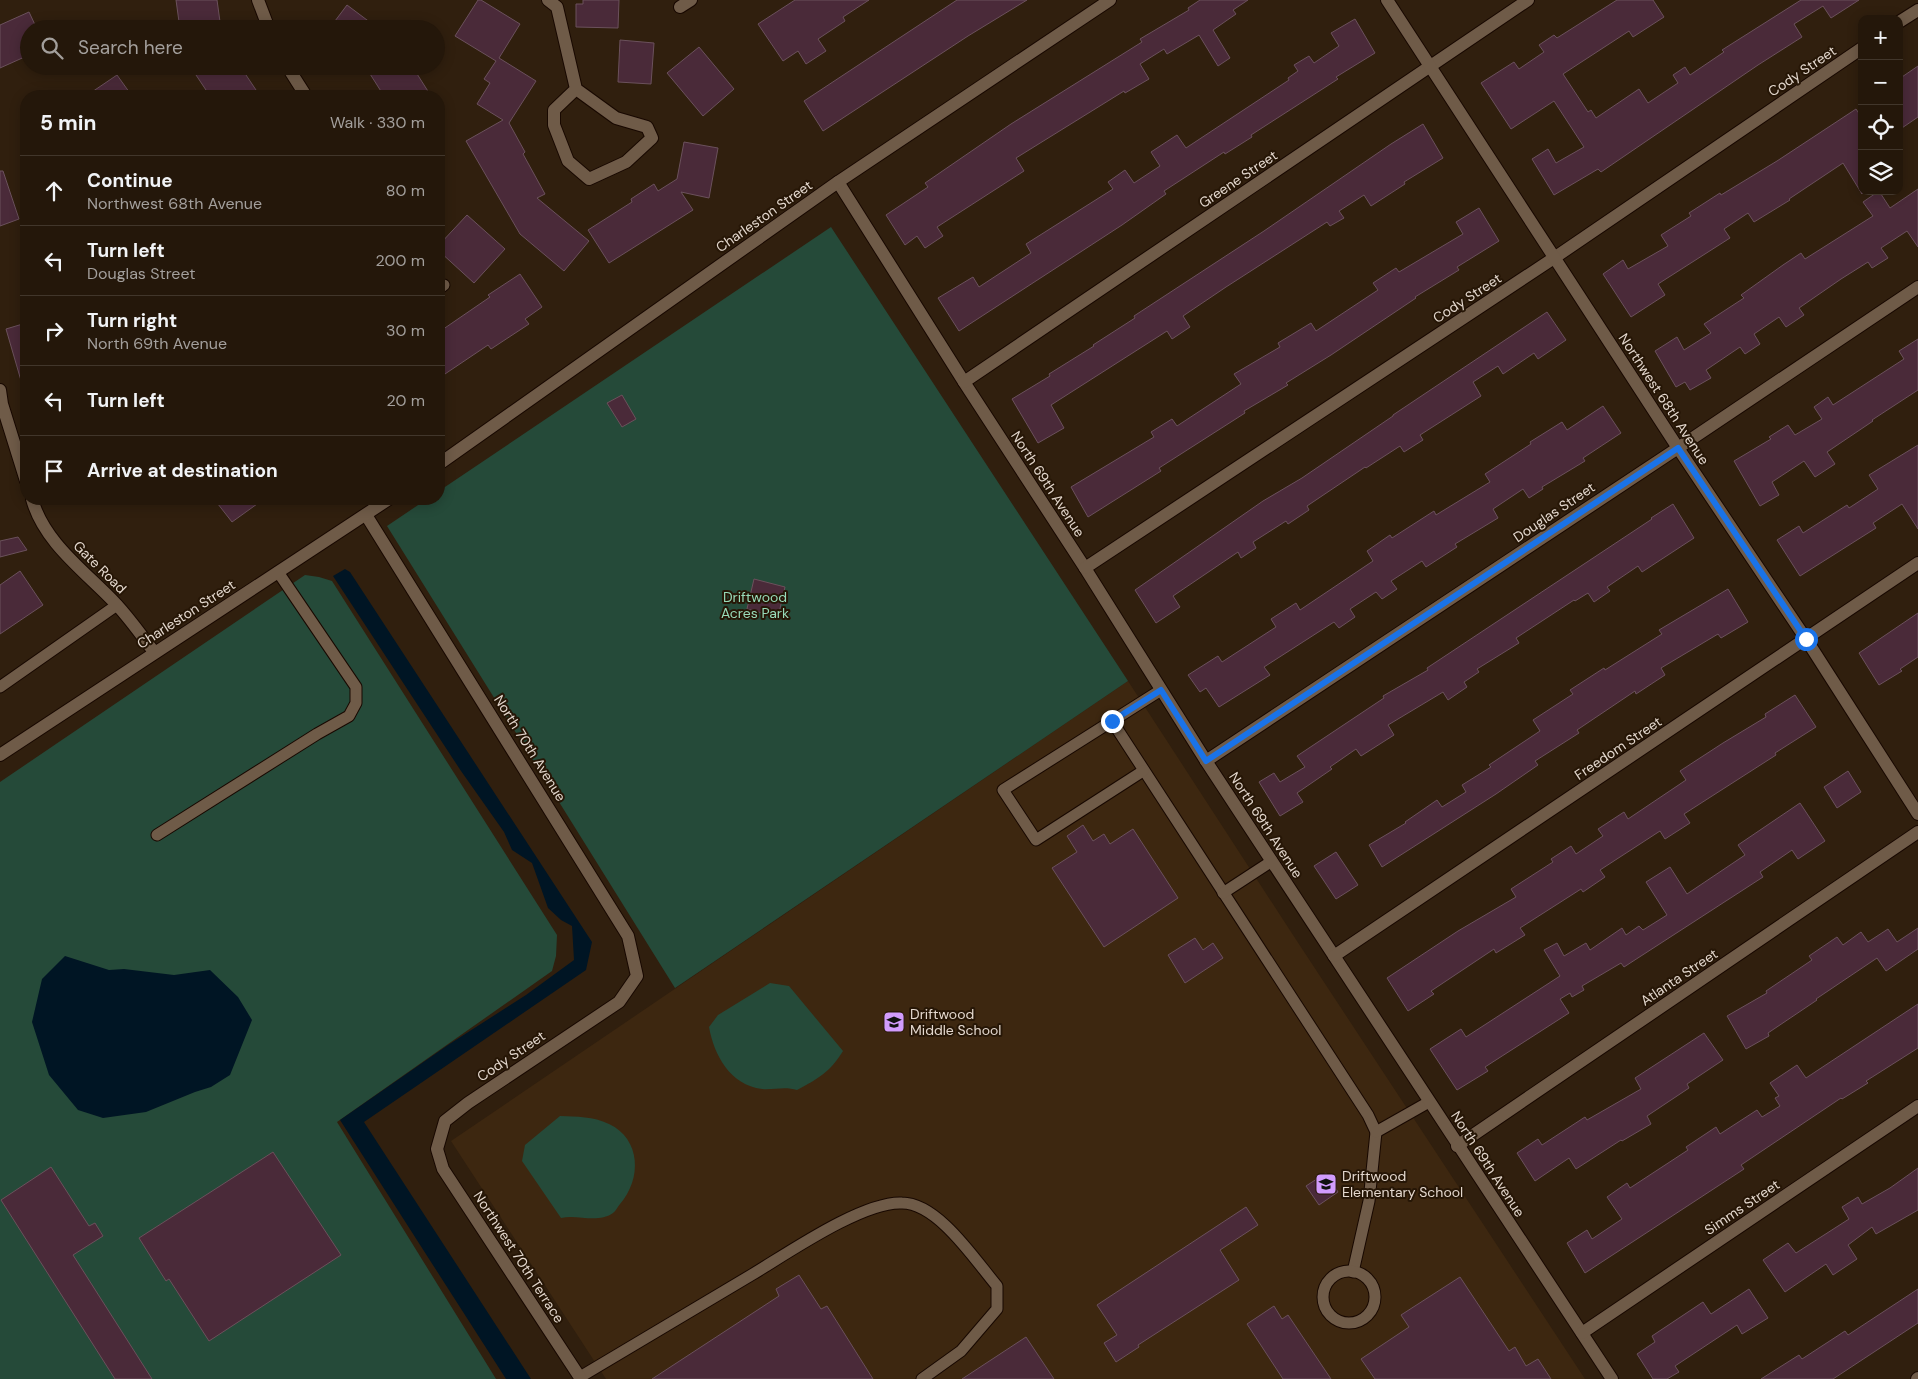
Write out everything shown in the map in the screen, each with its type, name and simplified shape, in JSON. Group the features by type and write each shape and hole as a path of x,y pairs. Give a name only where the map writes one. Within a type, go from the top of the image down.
{"street":[{"path":"258,0 266,20"},
{"path":"548,0 557,7 576,89 616,118 647,127 652,138 626,162 589,179 568,161 554,125 554,110 576,89"},
{"path":"680,8 691,0"},
{"name":"Charleston Street","path":"445,460 838,182 1110,0"},
{"name":"Northwest 68th Avenue","path":"1388,0 1554,258 1806,639 1918,814"},
{"name":"Greene Street","path":"964,382 1528,0"},
{"path":"1903,19 1918,10"},
{"name":"Cody Street","path":"1085,568 1554,258 1858,51"},
{"path":"293,75 302,90"},
{"name":"North 69th Avenue","path":"838,182 1206,761 1457,1146 1612,1379"},
{"name":"Douglas Street","path":"1206,761 1918,287"},
{"path":"0,390 2,404 20,462"},
{"name":"Gate Road","path":"34,505 35,511 62,551 117,605 154,652"},
{"name":"Charleston Street","path":"0,756 154,652 380,505"},
{"name":"North 70th Avenue","path":"366,515 628,936 637,976 619,1002"},
{"name":"Freedom Street","path":"1334,956 1918,563"},
{"name":"Atlanta Street","path":"1457,1146 1918,832"},
{"name":"Cody Street","path":"438,1149 445,1121 468,1102 619,1002"},
{"name":"Simms Street","path":"1582,1333 1918,1106"},
{"name":"Northwest 70th Terrace","path":"438,1149 443,1169 580,1378"}],"lane":[{"path":"157,835 316,734 349,716 356,703 356,687 278,572"},
{"path":"0,688 117,605"},
{"path":"1143,771 1036,840 1003,790 1161,690"},
{"path":"1112,721 1368,1115 1376,1132 1369,1201 1353,1272"},
{"path":"1223,893 1272,861"},
{"path":"1376,1132 1429,1102"},
{"path":"580,1378 821,1233 869,1209 903,1202 925,1209 942,1221 997,1286 997,1309 961,1351 922,1379"},
{"path":"1353,1272 1364,1276 1370,1282 1375,1297 1374,1304 1365,1317 1351,1323 1343,1323 1329,1314 1323,1299 1324,1291 1332,1277 1340,1273 1353,1272"}],"shaded area":[{"name":"Driftwood Middle School","path":"1128,681 1585,1379 606,1379 451,1141"}],"green space":[{"name":"Driftwood Acres Park","path":"831,227 1128,681 675,988 387,526 418,505 445,505 445,487"},
{"path":"305,575 332,581 557,935 556,956 552,971 337,1122 496,1379 0,1379 0,782"},
{"path":"770,983 789,986 843,1051 823,1074 797,1090 788,1088 762,1089 741,1082 725,1067 711,1038 709,1027 718,1015"},
{"path":"560,1116 591,1118 603,1121 620,1131 627,1139 635,1160 635,1172 627,1194 613,1213 601,1218 561,1218 522,1161 525,1145"}],"water":[{"path":"345,569 350,572 592,942 586,970 364,1122 531,1379 506,1379 340,1120 448,1045 526,995 574,960 572,926 561,920 548,908 532,863 512,850 504,832 461,771 333,576"},
{"path":"65,956 109,970 124,969 174,975 210,970 238,997 252,1020 230,1075 211,1087 146,1112 103,1118 78,1110 49,1075 32,1022 42,979"}],"building":[{"path":"176,0 217,0 220,20 179,20"},
{"path":"478,0 520,24 499,58 536,81 509,123 525,152 523,154 545,194 537,198 589,241 564,271 520,234 466,141 503,120 477,104 490,83 484,79 496,61 455,36"},
{"path":"583,0 619,0 618,28 576,27 576,4 583,4"},
{"path":"795,0 869,0 843,17 845,21 818,39 826,51 806,64 798,51 783,61 758,24"},
{"path":"957,0 1027,0 968,36 823,131 804,101"},
{"path":"1200,0 1248,0 1233,10 1236,14 1213,30 1230,58 1218,66 1199,35 1167,54 1164,49 1140,64 1149,79 1125,93 1124,91 1016,158 1024,171 937,227 943,236 925,248 917,236 905,245 886,215 928,187 925,183 1011,124 1142,42 1140,39 1189,10 1188,8"},
{"path":"1617,0 1653,0 1664,17 1633,37 1629,31 1563,74 1588,112 1591,110 1596,118 1639,89 1648,103 1678,83 1673,75 1685,67 1690,75 1724,52 1722,50 1801,0 1859,0 1831,18 1823,6 1794,24 1802,37 1601,172 1598,169 1554,195 1532,159 1548,149 1556,163 1584,147 1554,101 1511,129 1481,83 1514,62 1519,69 1544,52 1539,45 1554,35 1557,38"},
{"path":"347,5 367,20 336,20"},
{"path":"29,12 33,20 20,20 20,59 0,68 0,25"},
{"path":"1355,19 1375,53 1251,135 1252,137 1225,154 1224,152 1164,191 1166,194 1122,225 959,331 938,298 973,277 979,287 1031,253 1026,244 1113,189 1108,182 1125,170 1134,183 1160,166 1151,152 1177,135 1186,148 1289,80 1288,78 1298,71 1294,65 1309,56 1314,63 1339,46 1331,33"},
{"path":"620,40 654,43 651,84 618,82"},
{"path":"699,47 734,89 703,116 667,73"},
{"path":"1918,66 1918,117 1903,127 1903,105 1903,76"},
{"path":"117,75 128,90 95,90"},
{"path":"196,75 246,75 256,90 206,90"},
{"path":"371,75 418,75 427,90 380,90"},
{"path":"1856,109 1858,112 1858,187 1843,163 1790,200 1754,222 1748,213 1724,229 1730,238 1658,284 1665,295 1631,317 1603,274 1623,260 1628,269 1668,246 1661,235 1691,216 1689,213 1777,161"},
{"path":"1423,124 1443,158 1404,182 1405,184 1371,206 1364,195 1339,211 1344,218 1330,226 1327,222 1183,316 1190,327 1172,339 1167,331 1051,405 1064,428 1038,443 1012,399 1050,376 1049,374 1135,318 1134,316"},
{"path":"684,142 718,148 709,198 681,192 693,210 609,263 588,230 632,202 631,199 654,184 658,191 677,179"},
{"path":"0,171 3,171 19,219 0,226"},
{"path":"1918,189 1918,247 1907,231 1881,248 1888,258 1872,268 1868,262 1841,279 1799,308 1804,315 1786,327 1779,317 1754,334 1760,344 1745,354 1740,347 1706,370 1711,378 1690,390 1685,382 1676,387 1655,351 1677,337 1684,350 1711,333 1704,324 1744,298 1741,295 1801,253 1805,259 1873,216 1863,202 1873,195 1882,195 1890,208"},
{"path":"1479,208 1499,241 1457,267 1459,270 1286,383 1288,385 1244,411 1245,413 1159,468 1161,471 1088,517 1071,487 1154,437 1151,432 1172,419 1177,426 1241,384 1234,374 1280,347 1278,343 1311,323 1316,331 1378,290 1373,283 1396,268 1399,272 1463,234 1456,222"},
{"path":"467,215 505,249 474,283 445,256 445,239"},
{"path":"520,274 542,307 525,319 529,324 491,349 488,345 445,374 445,328 490,297 488,295"},
{"path":"1547,312 1566,340 1538,359 1534,353 1503,374 1498,366 1473,382 1481,396 1420,435 1423,440 1404,452 1400,446 1365,467 1307,506 1309,510 1288,524 1286,521 1253,542 1256,548 1241,558 1238,552 1173,596 1180,607 1156,623 1135,590 1263,501 1302,478"},
{"path":"20,325 20,377 6,329"},
{"path":"1918,339 1918,390 1827,452 1835,464 1815,477 1804,461 1772,482 1779,495 1760,506 1734,461 1771,439 1769,437 1788,425 1795,435 1822,419 1814,407 1828,397 1833,405 1904,359 1899,351"},
{"path":"622,395 636,419 622,427 607,403"},
{"path":"1603,406 1621,433 1583,458 1585,461 1542,487 1543,489 1529,498 1523,489 1493,509 1498,518 1455,544 1457,547 1426,567 1422,561 1391,581 1397,589 1382,599 1376,592 1350,609 1355,617 1339,628 1334,622 1264,667 1270,675 1219,707 1206,688 1200,692 1188,675 1218,656 1222,662 1276,627 1271,619 1296,603 1300,610 1373,561 1367,551 1390,535 1392,538 1434,511 1436,515 1490,482 1485,474 1531,444 1530,442 1562,422 1567,430"},
{"path":"1918,445 1918,529 1902,504 1873,523 1876,528 1800,576 1777,540 1799,526 1803,533 1847,505 1849,508 1878,489 1869,475"},
{"path":"1673,504 1694,538 1642,572 1638,566 1607,587 1610,591 1594,602 1588,593 1516,638 1519,643 1477,669 1479,672 1464,682 1467,687 1448,700 1443,692 1388,725 1394,735 1361,756 1356,749 1330,767 1332,769 1297,793 1303,802 1280,816 1259,782 1274,773 1280,782 1305,767 1297,756 1384,698 1383,696 1428,670 1427,668"},
{"path":"219,505 256,505 232,522"},
{"path":"18,537 27,550 0,557 0,541"},
{"path":"20,571 43,605 0,634 0,585"},
{"path":"754,579 785,587 778,617 747,609"},
{"path":"1728,589 1748,622 1721,638 1718,634 1661,668 1665,675 1636,694 1635,691 1577,730 1579,733 1535,761 1538,765 1382,867 1369,845 1406,823 1437,800 1442,807 1466,792 1462,785 1491,767 1489,765 1540,731 1533,720 1573,694 1570,690 1662,634 1659,630"},
{"path":"1918,613 1918,657 1900,669 1902,671 1879,685 1859,653"},
{"path":"1795,695 1816,727 1684,814 1690,823 1665,839 1660,831 1600,870 1605,877 1583,892 1581,889 1520,928 1525,935 1496,953 1494,949 1431,991 1434,994 1408,1011 1387,978 1458,931 1516,897 1511,889 1553,862 1551,859 1571,846 1576,854 1603,836 1598,829 1624,812 1628,819 1686,780 1680,771 1766,717 1765,714"},
{"path":"1848,771 1861,792 1837,808 1824,787"},
{"path":"1800,803 1825,841 1798,859 1792,850 1760,872 1763,877 1624,967 1621,963 1582,986 1584,990 1572,997 1570,993 1560,999 1569,1013 1485,1067 1488,1071 1457,1090 1430,1049 1461,1029 1466,1037 1560,976 1544,950 1557,943 1564,956 1586,943 1590,950 1622,928 1626,935 1639,926 1643,930 1667,915 1646,882 1670,867 1687,894 1745,855 1738,845"},
{"path":"1083,825 1093,841 1104,834 1110,844 1133,829 1178,898 1104,947 1052,868 1077,852 1067,836"},
{"path":"1336,852 1358,885 1336,899 1314,866"},
{"path":"1918,928 1918,949 1886,971 1877,958 1768,1033 1769,1036 1746,1049 1727,1016 1767,993 1766,991 1812,960 1809,956 1837,937 1843,945 1861,932 1868,942 1888,929 1897,942"},
{"path":"1195,938 1203,950 1213,943 1223,958 1185,983 1168,955"},
{"path":"1918,1004 1918,1048 1866,1081 1868,1083 1841,1098 1741,1165 1744,1169 1585,1273 1567,1243 1587,1230 1592,1239 1622,1219 1607,1197 1627,1183 1630,1188 1688,1150 1686,1147 1716,1127 1720,1134 1757,1110 1762,1117 1780,1106 1775,1098 1779,1096 1770,1083 1797,1065 1806,1078"},
{"path":"1704,1033 1723,1060 1687,1084 1689,1088 1647,1116 1651,1124 1621,1140 1576,1169 1569,1158 1535,1181 1517,1153 1538,1139 1542,1145 1585,1117 1587,1120 1641,1089 1635,1078"},
{"path":"273,1152 341,1255 209,1341 169,1279 166,1281 139,1238"},
{"path":"51,1167 89,1226 95,1223 103,1236 73,1255 152,1379 115,1379 1,1200"},
{"path":"1918,1168 1918,1210 1876,1234 1872,1227 1848,1245 1857,1259 1833,1275 1826,1264 1785,1292 1763,1260 1788,1243 1796,1253 1849,1219 1842,1207 1858,1197 1862,1204 1890,1188"},
{"path":"1326,1173 1338,1192 1319,1205 1306,1186"},
{"path":"1246,1207 1258,1225 1220,1250 1239,1280 1138,1345 1139,1347 1116,1362 1104,1343 1117,1335 1097,1305"},
{"path":"799,1275 821,1309 827,1306 873,1379 652,1379 779,1296 776,1289"},
{"path":"1460,1277 1509,1351 1515,1347 1526,1366 1538,1359 1551,1379 1375,1379 1361,1359 1409,1327 1401,1315"},
{"path":"1749,1289 1768,1318 1742,1334 1737,1325 1675,1366 1679,1372 1667,1379 1653,1379 1637,1354 1655,1342 1652,1336 1703,1302 1711,1314"},
{"path":"1918,1289 1918,1323 1833,1379 1761,1379 1799,1355 1802,1359 1845,1331 1848,1335"},
{"path":"1274,1306 1282,1319 1288,1315 1331,1379 1283,1379 1247,1324"},
{"path":"1026,1337 1054,1379 962,1379"}],"place":[{"name":"Driftwood Middle School","path":"894,1022"},
{"name":"Driftwood Elementary School","path":"1326,1184"}],"route":[{"path":"1112,721 1161,690 1206,761 1678,448 1806,639"}]}
